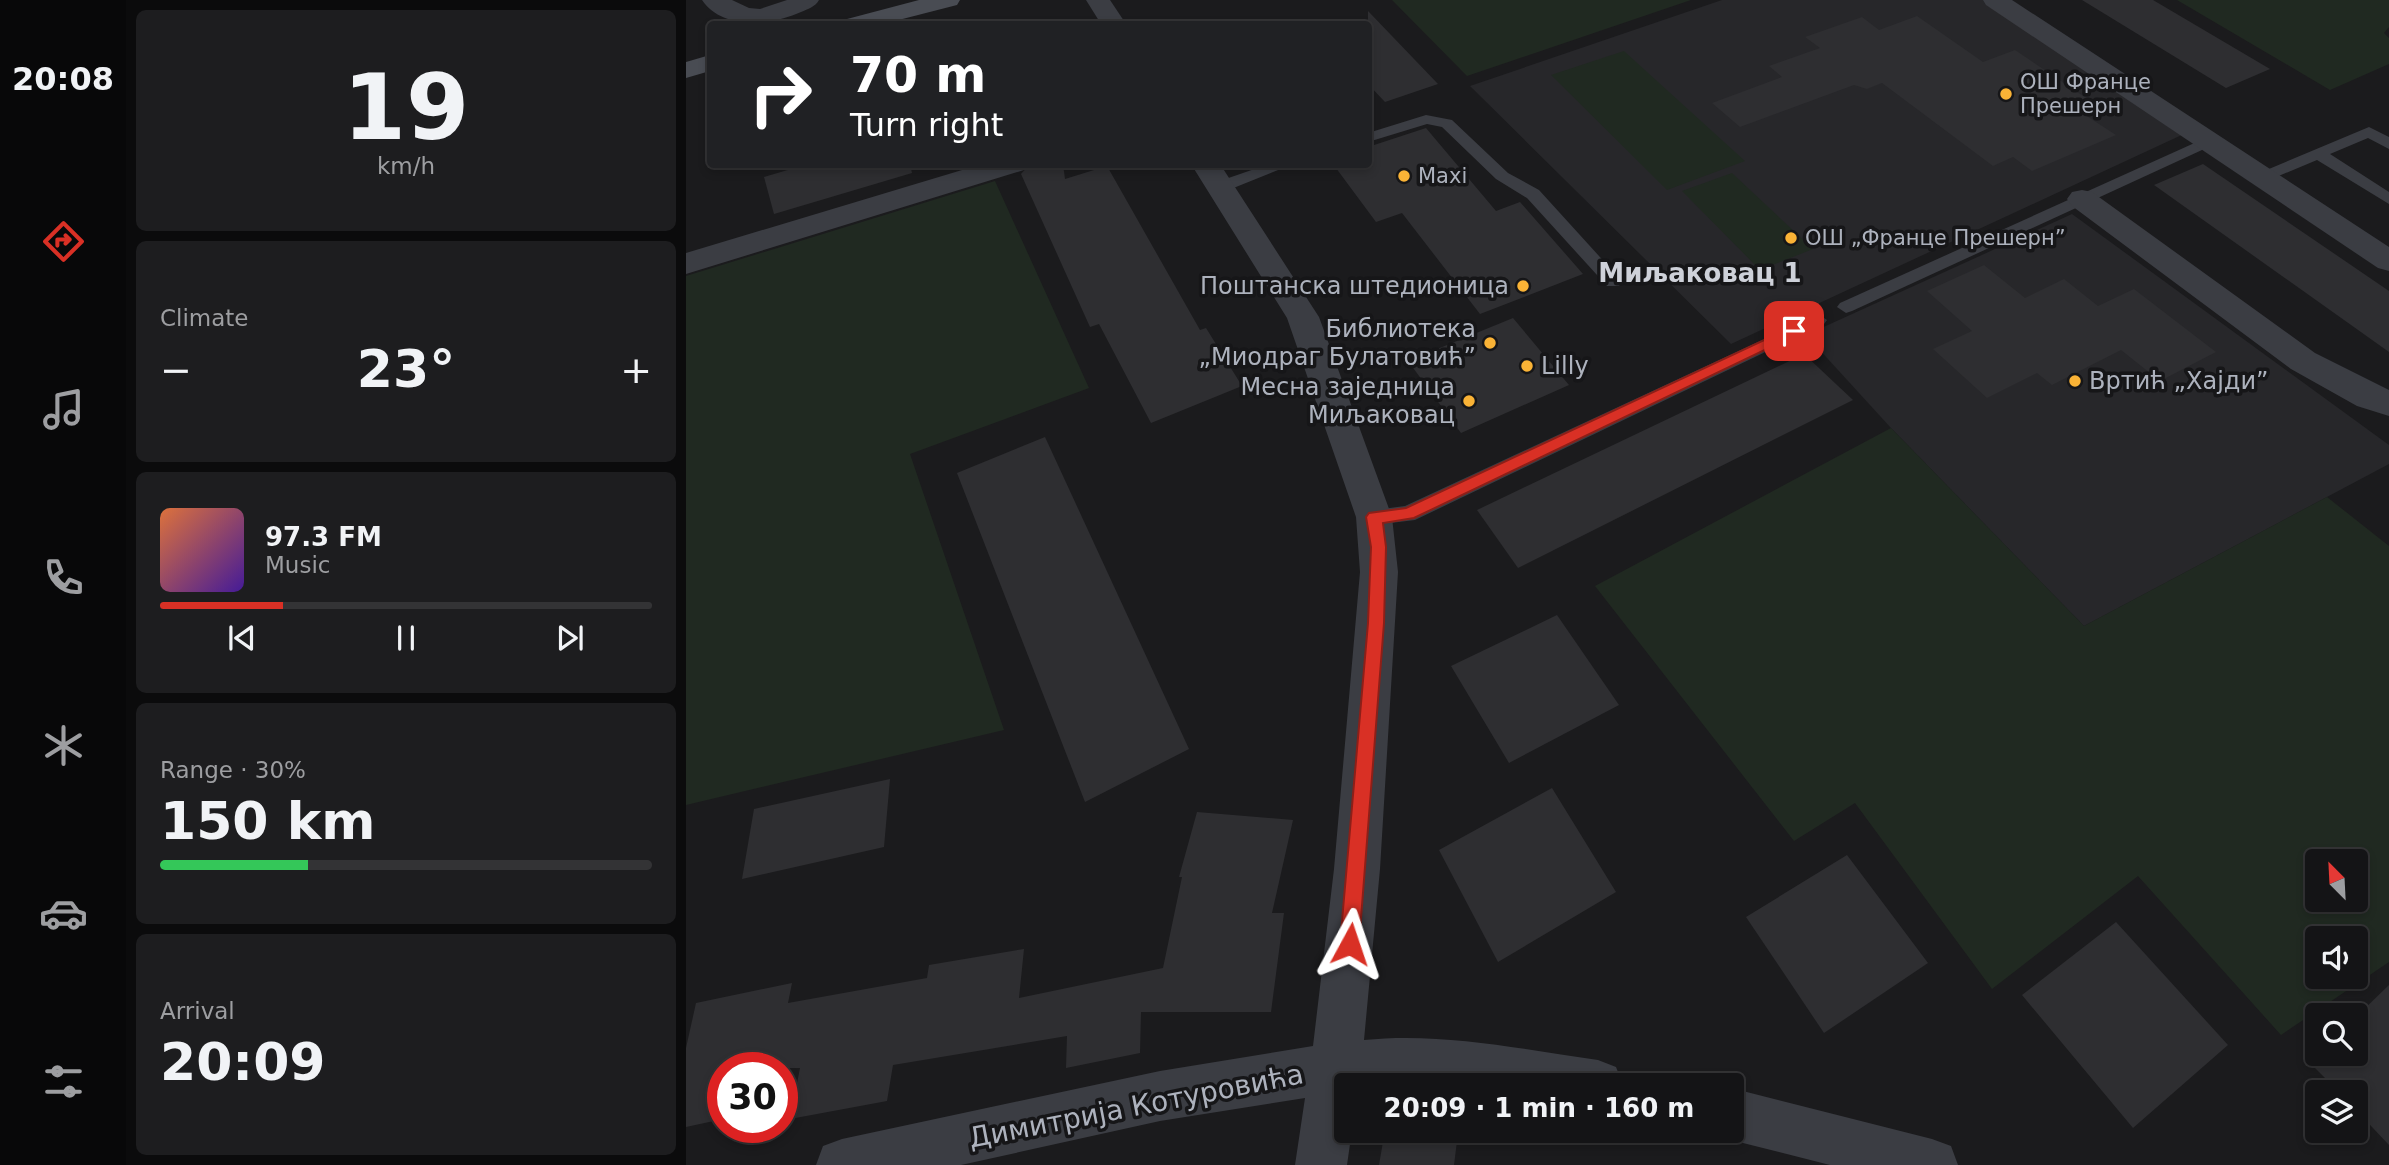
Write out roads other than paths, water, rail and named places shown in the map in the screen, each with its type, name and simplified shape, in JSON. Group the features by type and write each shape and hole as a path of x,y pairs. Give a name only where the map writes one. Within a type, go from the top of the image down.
{"main road":[{"path":"868,21 948,0"},
{"path":"686,70 707,64"}],"street":[{"path":"714,0 748,18 775,15 807,0"},
{"path":"1098,0 1111,21"},
{"path":"1994,0 2389,261"},
{"path":"686,264 1001,168"},
{"path":"1212,176 1303,317 1374,517 1378,547 1376,623 1357,869 1335,1068 1321,1165"},
{"path":"2082,199 2303,361 2370,397 2389,402"},
{"name":"Димитрија Котуровића","path":"842,1165 1160,1096 1335,1068 1404,1061 1443,1063 1513,1073"},
{"path":"1744,1117 1932,1165"}],"lane":[{"path":"1372,137 1426,120 1447,124 1502,176 1533,194 1613,282"},
{"path":"2263,177 2389,123"},
{"path":"2369,132 2389,144"},
{"path":"1846,307 2210,141"},
{"path":"2319,154 2389,199"},
{"path":"1212,176 1261,168"},
{"path":"1374,517 1408,514 1818,320"}],"place":[{"name":"ОШ Франце Прешерн","path":"2006,94"},
{"name":"Maxi","path":"1404,176"},
{"name":"ОШ „Франце Прешерн”","path":"1791,238"},
{"name":"Поштанска штедионица","path":"1523,286"},
{"name":"Библиотека „Миодраг Булатовић”","path":"1490,343"},
{"name":"Lilly","path":"1527,366"},
{"name":"Вртић „Хајди”","path":"2075,381"},
{"name":"Месна заједница Миљаковац","path":"1469,401"}],"district":[{"name":"Миљаковац 1","path":"1700,273"}]}
